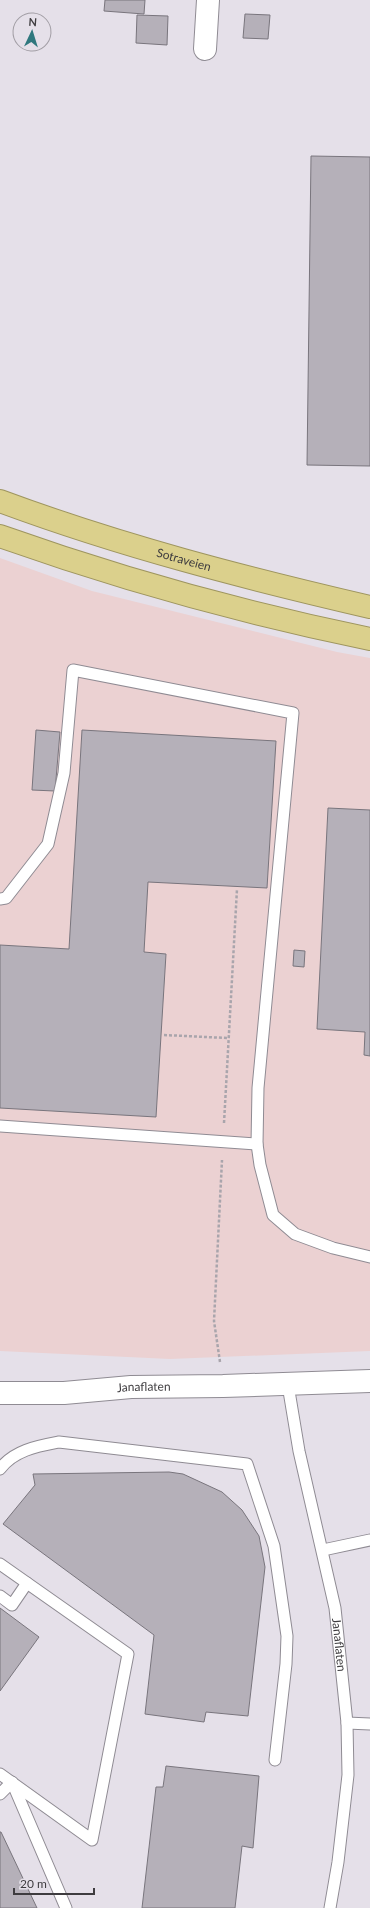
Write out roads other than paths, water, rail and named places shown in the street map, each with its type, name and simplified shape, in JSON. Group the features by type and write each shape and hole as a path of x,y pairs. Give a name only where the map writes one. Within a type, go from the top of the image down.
{"highway":[{"name":"Sotraveien","path":"0,501 98,535 184,561 370,607"},
{"path":"0,536 108,572 184,594 370,639"}],"street":[{"path":"205,49 208,0"},
{"name":"Janaflaten","path":"0,1393 64,1393 131,1387 288,1385 370,1381"}],"lane":[{"path":"0,899 6,898 48,844 64,773 73,670 293,713 258,1088 257,1144 260,1165 273,1215 295,1234 333,1248 370,1257"},
{"path":"0,1126 257,1144"},
{"name":"Janaflaten","path":"288,1385 299,1451 323,1550 335,1608 347,1723 348,1775 338,1862 330,1908"},
{"path":"0,1469 4,1464 20,1453 38,1446 59,1442 246,1464 274,1546 286,1636 286,1664 275,1760"},
{"path":"323,1550 370,1540"},
{"path":"0,1564 128,1654 92,1840 0,1774"},
{"path":"0,1596 12,1605 27,1583"},
{"path":"347,1723 370,1724"},
{"path":"0,1794 12,1782"},
{"path":"12,1782 66,1908"}]}
